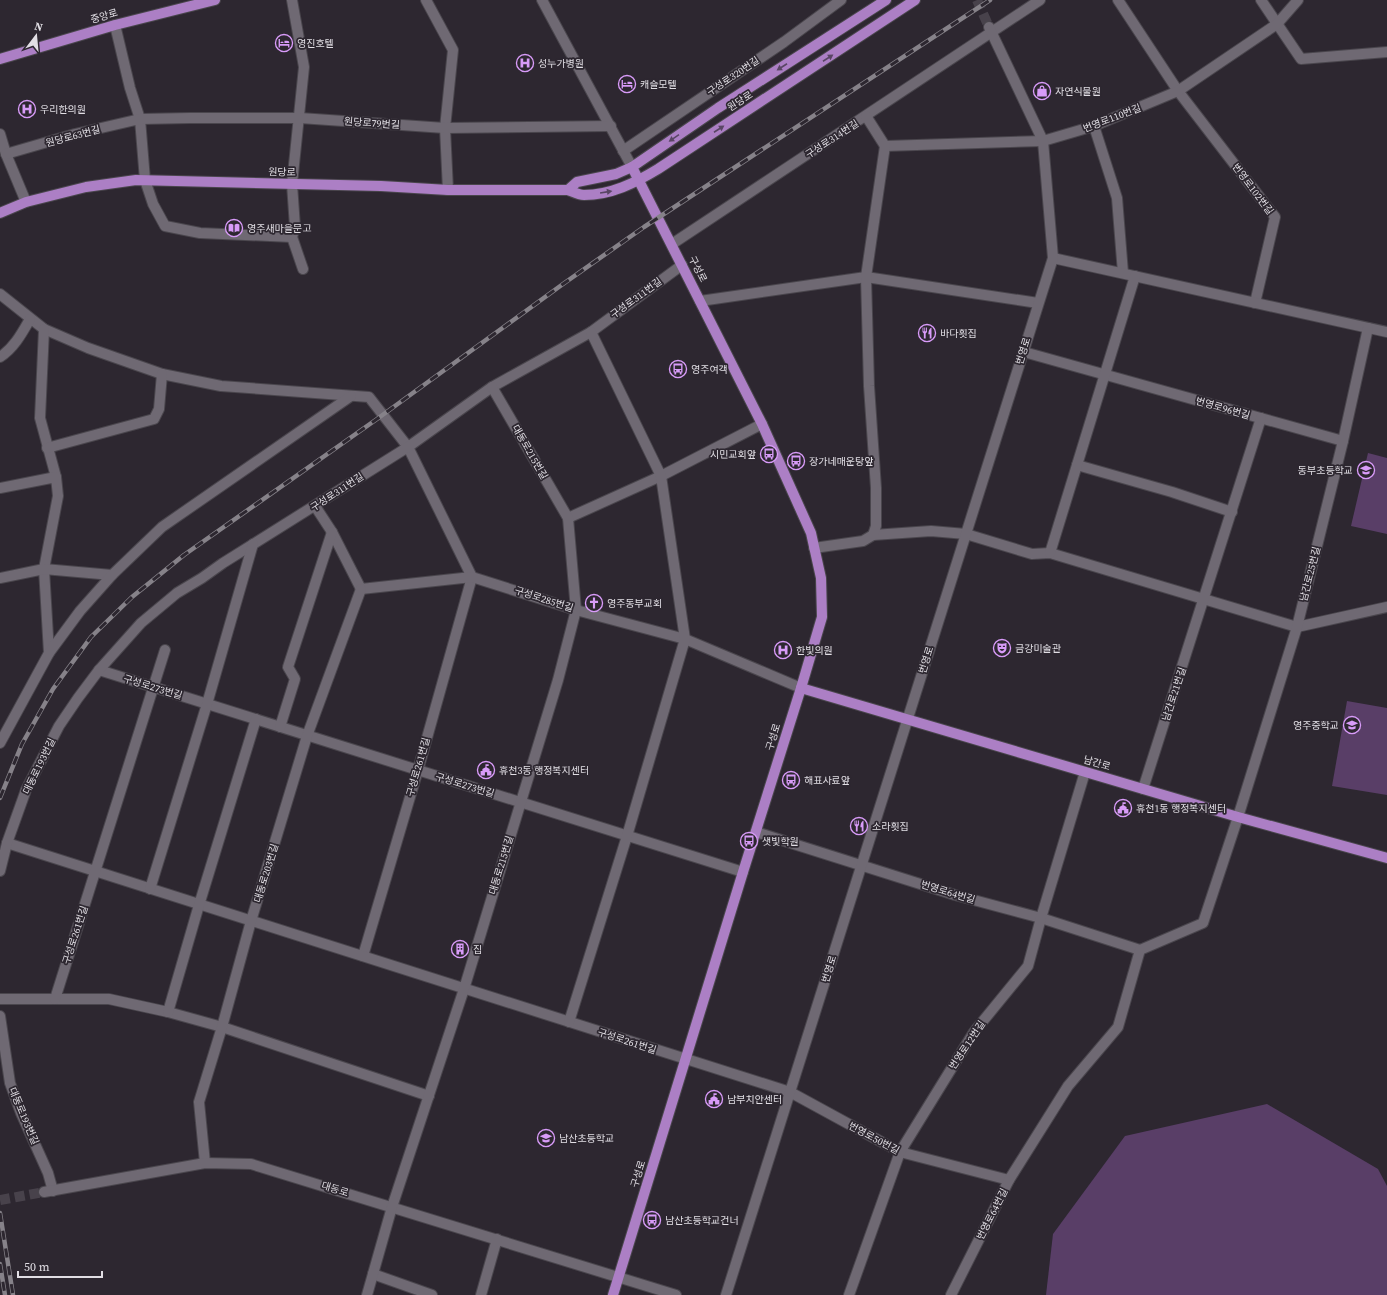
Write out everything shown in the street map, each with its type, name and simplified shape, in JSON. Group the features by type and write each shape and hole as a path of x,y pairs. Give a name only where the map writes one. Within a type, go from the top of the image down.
{"main road":[{"name":"중앙로","path":"0,58 115,25 215,0"},
{"name":"원당로","path":"568,190 577,182 616,174 632,167 718,108 886,0"},
{"name":"원당로","path":"0,213 26,202 86,187 136,180 380,186 448,190 568,190 582,195 612,191 639,180 915,0"},
{"name":"구성로","path":"613,1295 822,617 821,578 811,533 762,424 632,167"},
{"name":"남간로","path":"801,688 1238,817 1387,858"}],"street":[{"path":"292,0 304,67 300,118 292,184 295,227 292,236 303,269"},
{"path":"426,0 453,50 445,128 448,190"},
{"name":"구성로","path":"542,0 632,167"},
{"name":"구성로320번길","path":"623,151 784,42 841,0"},
{"name":"구성로314번길","path":"672,244 866,116 990,30 1040,0"},
{"path":"1118,0 1178,90"},
{"path":"1261,0 1301,59 1387,52"},
{"name":"번영로110번길","path":"885,146 1043,141 1094,126 1178,90 1277,24 1298,0"},
{"path":"115,25 130,88 140,119 145,180 153,204 165,226 200,233 292,236"},
{"name":"번영로","path":"726,1295 1053,258 1043,141 990,30"},
{"name":"번영로102번길","path":"1178,90 1275,217 1255,303"},
{"path":"866,116 885,146 866,277 869,386 876,488 876,526 873,535"},
{"name":"원당로79번길","path":"140,119 300,118 445,128"},
{"name":"원당로63번길","path":"6,154 75,134 140,119"},
{"path":"445,128 611,126"},
{"path":"1094,126 1117,198 1123,273"},
{"path":"0,134 6,154 26,202"},
{"path":"1053,258 1387,332"},
{"name":"구성로311번길","path":"99,670 141,623 177,593 408,447 492,387 590,332 682,265"},
{"path":"1050,553 1135,276"},
{"path":"700,301 866,277 1038,303"},
{"path":"0,294 44,329 88,348 162,374 221,386 369,397 408,447 472,577"},
{"path":"0,356 7,352 30,319"},
{"name":"남간로25번길","path":"1238,817 1297,627 1343,441 1368,328"},
{"path":"44,329 40,418 56,477 58,496 44,569 49,652"},
{"path":"569,1022 627,836 685,639 661,476 590,332"},
{"name":"번영로96번길","path":"1024,352 1343,441"},
{"path":"47,448 154,419 158,409 162,374"},
{"name":"대동로215번길","path":"367,1295 392,1207 464,989 558,680 576,610 568,518 492,387"},
{"path":"0,743 49,652 80,611 112,575 162,527 351,396"},
{"name":"남간로21번길","path":"1143,789 1262,418"},
{"path":"568,518 661,476 762,424"},
{"path":"1077,465 1172,492 1232,512"},
{"path":"0,488 56,477"},
{"path":"315,506 332,532 361,589"},
{"path":"814,548 863,541 873,535 932,531 966,534 1032,554 1050,553 1297,627 1387,607"},
{"path":"280,727 295,679 288,667 332,532"},
{"path":"150,889 254,544"},
{"path":"0,578 44,569 112,575"},
{"name":"구성로285번길","path":"361,589 472,577 576,610 685,639 801,688"},
{"name":"구성로261번길","path":"363,956 418,770 472,577"},
{"name":"대동로203번길","path":"205,1163 199,1102 222,1027 251,921 307,736 361,589"},
{"name":"구성로261번길","path":"55,999 165,650"},
{"name":"구성로273번길","path":"99,670 743,872"},
{"name":"대동로193번길","path":"0,871 7,843 26,790 59,726 99,670"},
{"path":"168,1012 256,720"},
{"name":"번영로12번길","path":"848,1295 900,1152 974,1032 1028,966 1085,772"},
{"path":"1140,950 1203,923 1238,817"},
{"name":"번영로64번길","path":"756,832 956,896 1041,918 1140,950 1118,1027 1068,1086 1009,1180 951,1295"},
{"name":"구성로261번길","path":"7,843 685,1059"},
{"path":"0,999 109,999 168,1012 222,1027 429,1096"},
{"name":"대동로193번길","path":"0,1016 10,1083 21,1113 48,1173 49,1191"},
{"path":"685,1059 790,1092"},
{"name":"번영로50번길","path":"790,1092 900,1152 1009,1180"},
{"name":"대동로","path":"49,1191 205,1163 251,1164 676,1295"},
{"path":"481,1295 497,1239"},
{"path":"373,1274 432,1295"}],"shaded area":[{"path":"1368,453 1387,458 1387,534 1351,526"},
{"path":"1347,701 1387,708 1387,795 1332,786"},
{"path":"1267,1104 1378,1169 1387,1186 1387,1295 1046,1295 1053,1234 1125,1136"}],"tunnel":[{"path":"977,0 989,27"},
{"path":"0,1200 44,1192"}],"railway":[{"path":"0,798 22,744 53,689 91,637 132,597 184,555 377,419 644,227 990,0"},
{"path":"0,1213 13,1295"},
{"path":"0,1264 5,1295"}],"place":[{"name":"영진호텔","path":"284,43"},
{"name":"성누가병원","path":"525,63"},
{"name":"캐슬모텔","path":"627,84"},
{"name":"자연식물원","path":"1042,91"},
{"name":"우리한의원","path":"27,109"},
{"name":"영주새마을문고","path":"234,228"},
{"name":"바다횟집","path":"927,333"},
{"name":"영주여객","path":"678,369"},
{"name":"시민교회앞","path":"769,454"},
{"name":"장가네매운탕앞","path":"796,461"},
{"name":"동부초등학교","path":"1366,470"},
{"name":"영주동부교회","path":"594,603"},
{"name":"금강미술관","path":"1002,648"},
{"name":"한빛의원","path":"783,650"},
{"name":"영주중학교","path":"1352,725"},
{"name":"휴천3동 행정복지센터","path":"486,770"},
{"name":"해표사료앞","path":"791,780"},
{"name":"휴천1동 행정복지센터","path":"1123,808"},
{"name":"소라횟집","path":"859,826"},
{"name":"샛빛학원","path":"749,841"},
{"name":"집","path":"460,949"},
{"name":"남부치안센터","path":"714,1099"},
{"name":"남산초등학교","path":"546,1138"},
{"name":"남산초등학교건너","path":"652,1220"}]}
